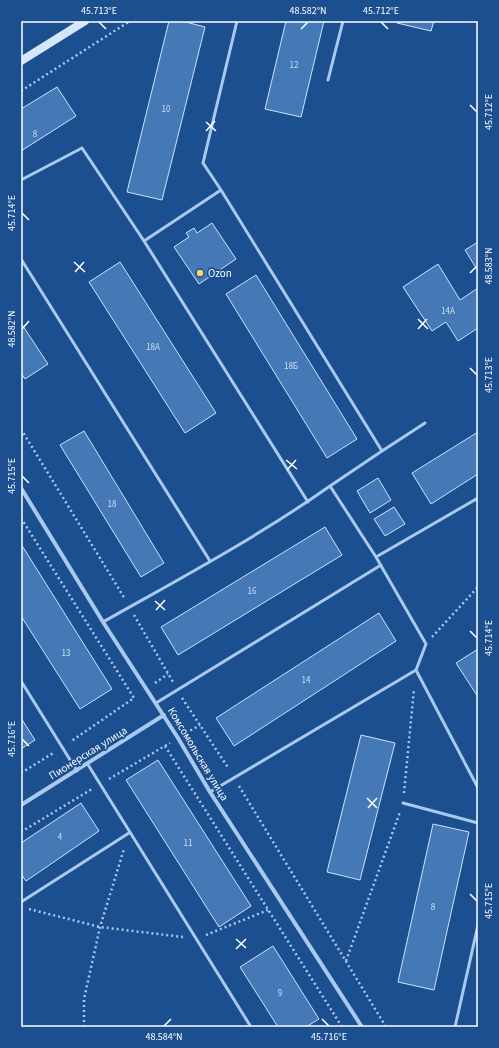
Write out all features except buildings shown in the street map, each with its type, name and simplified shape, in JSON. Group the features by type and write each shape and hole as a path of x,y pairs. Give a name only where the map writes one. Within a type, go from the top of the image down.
{"street":[{"path":"21,61 85,21"},
{"name":"Комсомольская улица","path":"21,488 103,622 164,715 210,792 362,1027"},
{"name":"Пионерская улица","path":"21,805 164,715"}],"lane":[{"path":"237,21 203,163 382,452"},
{"path":"328,80 343,21"},
{"path":"21,180 82,148 144,241 308,502"},
{"path":"144,241 221,190"},
{"path":"21,259 210,561"},
{"path":"103,622 210,561 308,502 425,422"},
{"path":"210,792 416,670 426,644 381,565 330,486"},
{"path":"376,557 478,498"},
{"path":"156,703 381,565"},
{"path":"416,670 478,788"},
{"path":"21,681 77,771"},
{"path":"87,763 129,833 251,1027"},
{"path":"403,803 478,823"},
{"path":"21,902 129,833"},
{"path":"455,1027 478,925"}],"path":[{"path":"21,91 130,21"},
{"path":"21,429 130,607 177,690 234,778 386,1027"},
{"path":"21,518 134,698 63,747 21,773"},
{"path":"426,644 478,587"},
{"path":"346,962 403,803 416,670"},
{"path":"165,746 341,1026 336,1027"},
{"path":"84,1027 84,999 100,927 129,833"},
{"path":"28,909 100,927 196,938 268,910"}],"place":[{"name":"Ozon","path":"200,273"}]}
